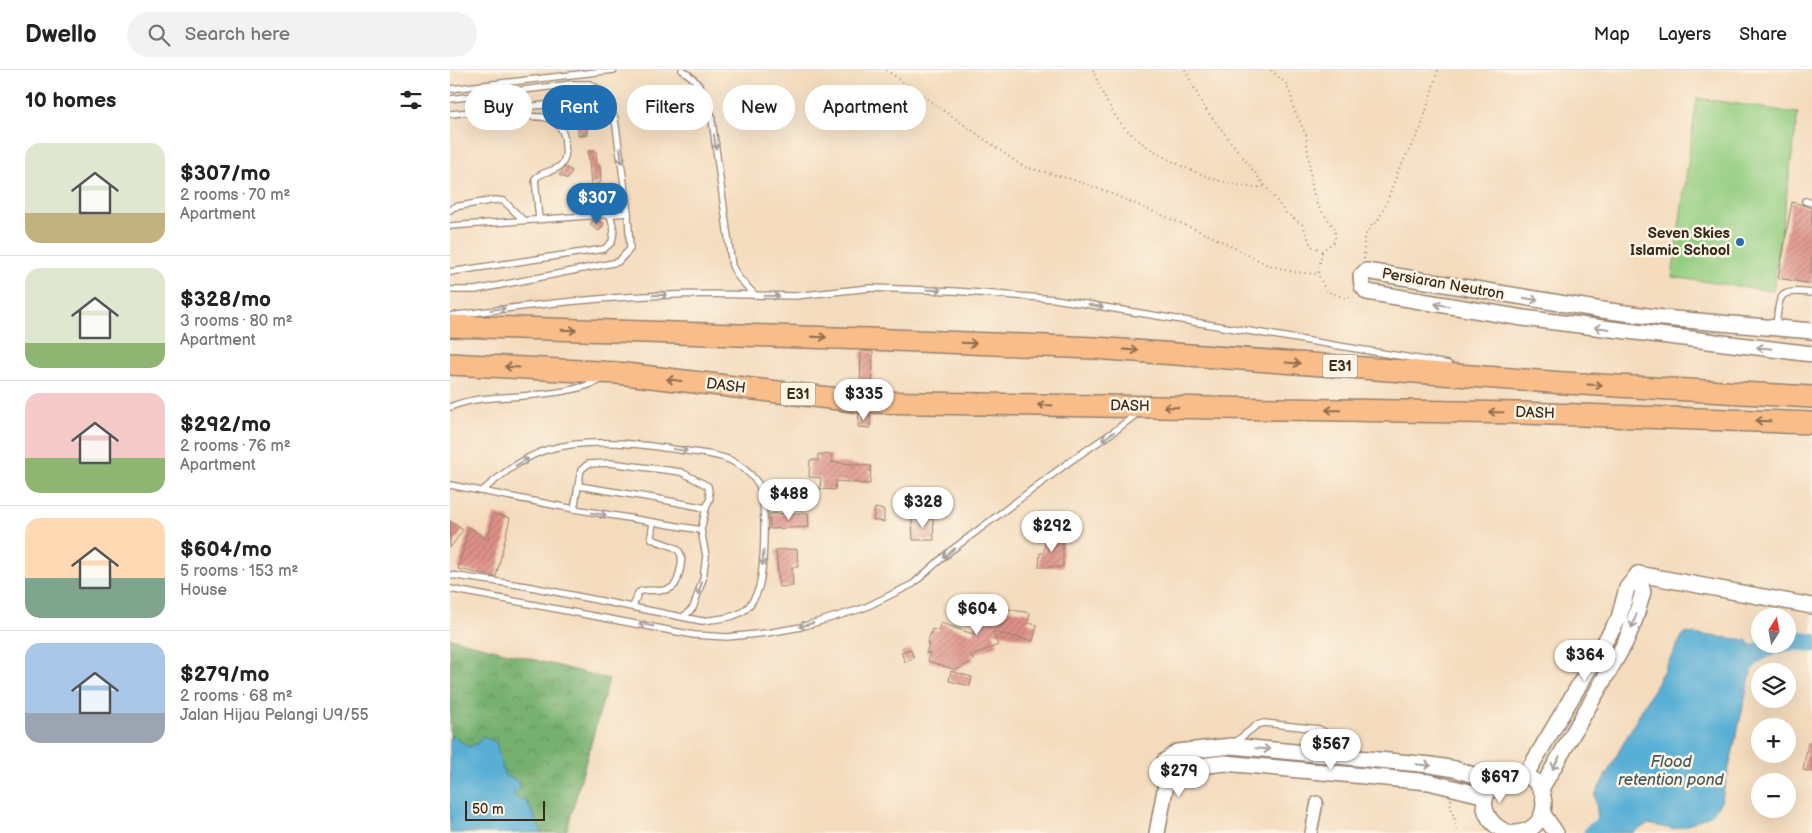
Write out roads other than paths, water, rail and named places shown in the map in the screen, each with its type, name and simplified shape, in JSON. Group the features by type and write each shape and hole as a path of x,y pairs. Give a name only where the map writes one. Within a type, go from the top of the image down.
{"highway":[{"name":"DASH","path":"450,326 1095,348 1564,383 1812,397"},
{"name":"DASH","path":"450,364 617,373 864,402 1521,413 1812,423"}],"street":[{"name":"Persiaran Neutron","path":"1812,331 1663,318 1602,310 1366,271 1362,276 1362,286 1368,292 1523,318 1812,354"},
{"path":"1638,574 1812,606"},
{"path":"1525,776 1619,618 1627,588 1638,574"},
{"path":"1541,789 1625,642 1635,619 1643,592 1638,574"},
{"path":"1165,761 1177,752 1231,746 1431,765 1455,769 1494,782"},
{"path":"1165,761 1184,768 1224,763 1429,782 1486,796"},
{"path":"1157,833 1166,784 1165,761"},
{"path":"1510,833 1501,830 1493,824 1487,816 1484,806 1486,796 1494,782 1505,775 1515,774 1525,776 1534,781 1541,789 1544,797 1543,814 1532,831 1515,833"},
{"path":"1311,833 1317,802"},
{"path":"1543,814 1556,833"}],"lane":[{"path":"450,89 614,70"},
{"path":"682,70 694,78 703,89 711,113 732,266 739,278 755,295"},
{"path":"564,85 592,85"},
{"path":"450,99 542,88"},
{"path":"450,114 465,113"},
{"path":"532,116 554,121 560,126 565,140 566,153 562,163 556,170 539,175 535,179 539,218"},
{"path":"450,290 475,290 618,262 630,249 628,213 617,130"},
{"path":"450,210 454,207 495,200 504,201 523,220"},
{"path":"1805,202 1812,203"},
{"path":"450,226 628,213"},
{"path":"450,272 604,249 612,242 614,230 610,214"},
{"path":"450,316 520,306 632,296 705,293 795,296 870,288 954,291 1055,299 1456,365"},
{"path":"1776,327 1780,298 1783,294 1790,291 1812,293"},
{"path":"1485,370 1564,383"},
{"path":"450,407 463,401 481,398 523,396 586,387 617,373"},
{"path":"450,589 694,634 727,637 801,627 864,608 913,584 949,552 1146,406"},
{"path":"450,575 526,586 702,620 724,618 743,612 751,603 759,587 763,562 763,497 757,482 744,469 729,460 707,454 654,446 574,444 544,451 528,459 502,474 482,491"},
{"path":"574,510 581,470 588,464 610,463 681,472 708,486 710,498 701,530 706,556 703,579 693,608 683,617"},
{"path":"450,485 574,510 701,530"},
{"path":"579,486 706,508"},
{"path":"633,607 638,593 642,591 668,590 674,586 681,568 681,552 674,546 652,539 653,522"},
{"path":"668,629 670,615"},
{"path":"1231,746 1257,725 1273,724 1319,729 1325,732 1346,757"}],"water":[{"name":"Flood retention pond","path":"1684,633 1747,640 1751,645 1751,653 1756,653 1753,663 1751,663 1751,673 1721,802 1712,814 1686,826 1673,829 1648,824 1633,833 1608,833 1598,818 1595,795"},
{"path":"450,736 469,747 478,743 482,736 496,742 505,776 515,779 522,788 513,793 517,798 526,800 542,833 450,833"}],"waterway":[{"path":"1796,641 1812,643"},
{"path":"1738,673 1758,653"},
{"path":"1593,833 1624,811"}],"place":[{"name":"Seven Skies Islamic School","path":"1740,242"}]}
